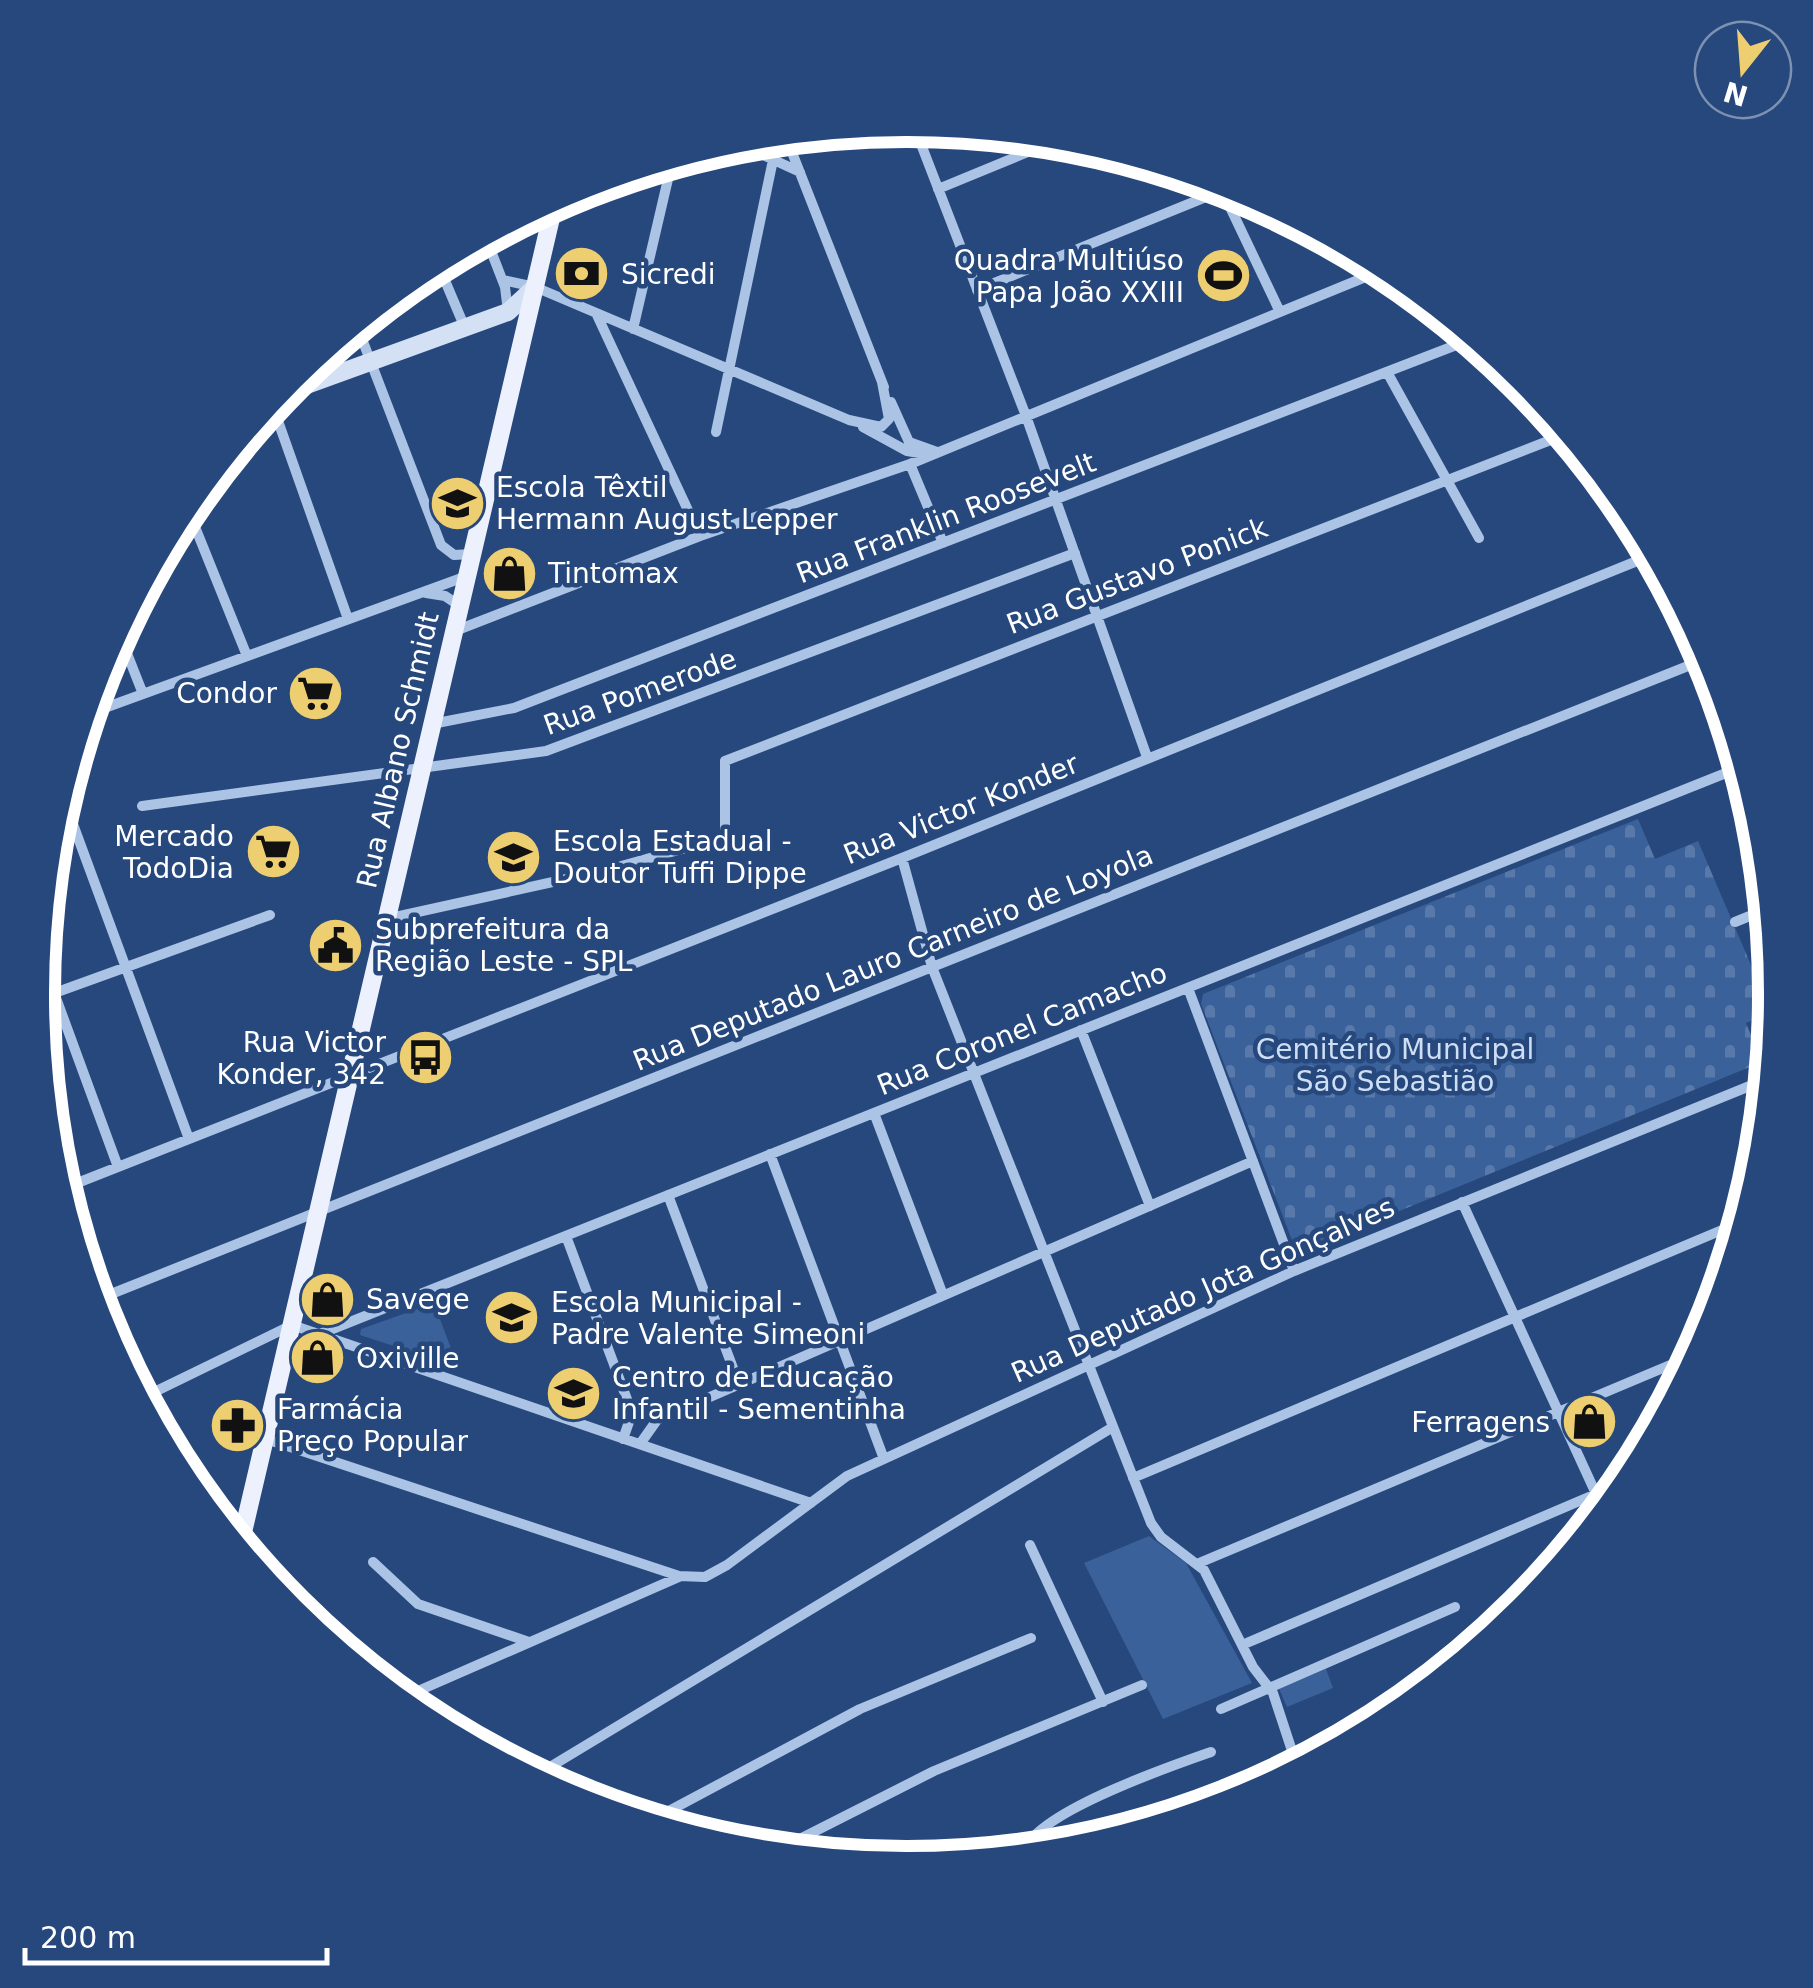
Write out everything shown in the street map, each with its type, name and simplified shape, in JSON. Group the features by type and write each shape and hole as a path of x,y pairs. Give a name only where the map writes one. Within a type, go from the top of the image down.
{"main road":[{"name":"Rua Albano Schmidt","path":"244,1528 550,221"}],"street":[{"path":"920,143 1026,416 1147,756"},
{"path":"791,151 905,435 916,446 935,453"},
{"path":"938,188 1028,152"},
{"path":"763,155 800,172"},
{"path":"716,432 773,160"},
{"path":"633,329 668,177"},
{"path":"977,290 1203,196"},
{"path":"1232,207 1280,312"},
{"path":"491,251 503,280 508,312 526,327"},
{"path":"454,632 700,536 910,464 1366,278"},
{"path":"444,279 464,328"},
{"path":"503,280 535,288 849,420 900,448 935,453"},
{"path":"313,384 508,312 535,288"},
{"path":"596,313 700,536"},
{"path":"363,339 440,546 454,556 472,554"},
{"name":"Rua Franklin Roosevelt","path":"432,724 500,713 1458,345"},
{"path":"1387,372 1479,538"},
{"path":"849,420 881,428 887,424 889,411 882,382"},
{"path":"278,420 348,619"},
{"name":"Rua Gustavo Ponick","path":"386,919 594,874 725,837 725,761 1552,439"},
{"path":"882,473 898,462 900,448"},
{"path":"910,464 942,543"},
{"path":"195,527 246,656"},
{"name":"Rua Pomerode","path":"142,806 558,748 1075,552"},
{"name":"Rua Victor Konder","path":"77,1183 902,858 1639,560"},
{"path":"105,708 466,576"},
{"path":"420,593 446,596 460,606"},
{"path":"127,652 144,694"},
{"name":"Rua Deputado Lauro Carneiro de Loyola","path":"110,1294 1691,665"},
{"name":"Rua Coronel Camacho","path":"320,1334 1729,772"},
{"path":"72,824 189,1138"},
{"path":"902,858 932,967 1155,1530 1199,1563 1242,1646 1269,1688 1292,1753"},
{"path":"1735,922 1754,914"},
{"path":"55,993 270,915"},
{"path":"1188,988 1294,1272"},
{"path":"55,996 118,1167"},
{"path":"1081,1030 1150,1206"},
{"name":"Rua Deputado Jota Gonçalves","path":"418,1691 680,1576 714,1572 847,1476 1294,1272 1753,1085"},
{"path":"874,1113 944,1295"},
{"path":"770,1154 884,1459"},
{"path":"640,1444 656,1420 1252,1161"},
{"path":"668,1195 739,1384"},
{"path":"1462,1202 1595,1493"},
{"path":"1133,1478 1725,1229"},
{"path":"566,1236 628,1402 629,1422 623,1438"},
{"path":"154,1392 292,1325 811,1504"},
{"path":"1199,1563 1673,1364"},
{"path":"550,1767 1113,1427"},
{"path":"266,1440 680,1576"},
{"path":"1242,1646 1593,1496"},
{"path":"1030,1545 1102,1702"},
{"path":"373,1562 418,1604 530,1642"},
{"path":"1220,1709 1455,1608"},
{"path":"669,1811 860,1709 1031,1638"},
{"path":"800,1838 883,1794 1142,1686"},
{"path":"1033,1836 1104,1794 1210,1752"}],"green space":[{"name":"Quadra Multiúso Papa João XXIII","path":"1239,256 1249,279 1206,296 1197,274"},
{"name":"Cemitério Municipal São Sebastião","path":"1638,819 1655,859 1698,841 1758,980 1757,1018 1746,1023 1756,1048 1755,1065 1297,1253 1201,1004 1203,994"},
{"path":"434,1303 458,1367 360,1335 361,1329"},
{"path":"1149,1536 1186,1563 1252,1683 1163,1719 1084,1563"},
{"path":"1326,1669 1333,1688 1287,1707 1279,1689"}],"place":[{"name":"Sicredi","path":"582,274"},
{"name":"Quadra Multiúso Papa João XXIII","path":"1223,276"},
{"name":"Escola Têxtil Hermann August Lepper","path":"457,503"},
{"name":"Tintomax","path":"509,573"},
{"name":"Condor","path":"316,693"},
{"name":"Mercado TodoDia","path":"273,852"},
{"name":"Escola Estadual - Doutor Tuffi Dippe","path":"514,857"},
{"name":"Subprefeitura da Região Leste - SPL","path":"336,945"},
{"name":"Rua Victor Konder, 342","path":"425,1058"},
{"name":"Savege","path":"327,1299"},
{"name":"Escola Municipal - Padre Valente Simeoni","path":"512,1318"},
{"name":"Oxiville","path":"317,1358"},
{"name":"Centro de Educação Infantil - Sementinha","path":"573,1393"},
{"name":"Ferragens","path":"1589,1422"},
{"name":"Farmácia Preço Popular","path":"238,1425"}]}
